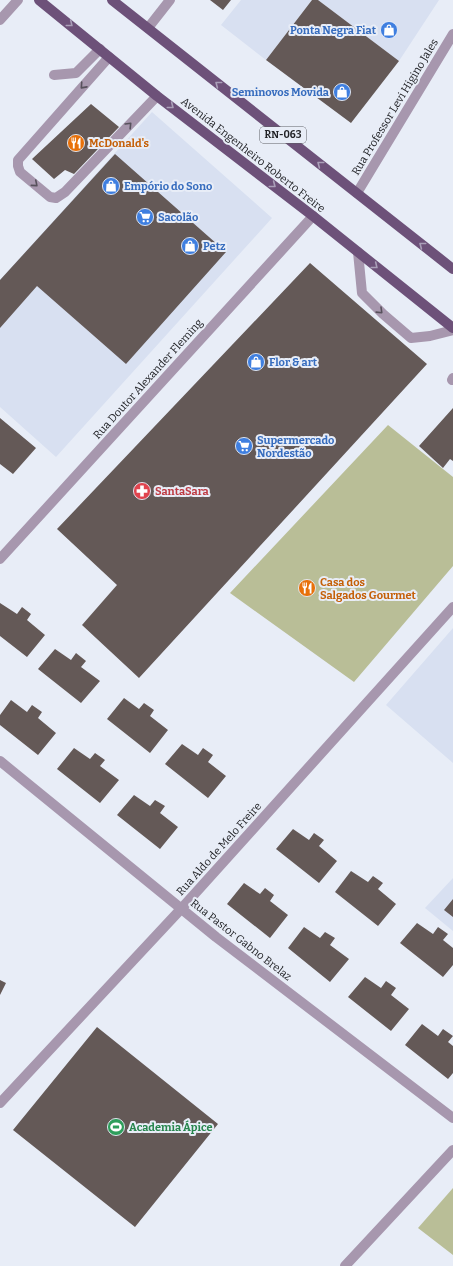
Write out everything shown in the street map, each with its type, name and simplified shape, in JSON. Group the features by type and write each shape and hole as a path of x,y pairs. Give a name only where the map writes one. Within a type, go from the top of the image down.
{"main road":[{"name":"Avenida Engenheiro Roberto Freire","path":"39,0 157,96 313,216 453,329"},
{"name":"RN-063","path":"112,0 453,269"}],"street":[{"path":"0,20 18,0"},
{"path":"148,28 170,0"},
{"name":"Rua Professor Levi Higino Jales","path":"357,193 453,34"},
{"path":"54,75 76,72 100,49"},
{"path":"109,57 18,160 20,172 50,197 56,198 65,192 157,96"},
{"name":"Rua Doutor Alexander Fleming","path":"0,559 313,216"},
{"path":"358,252 362,293 383,314 411,338 430,336 453,329"},
{"name":"Rua Aldo de Melo Freire","path":"0,1103 181,908 453,608"},
{"name":"Rua Pastor Gabno Brelaz","path":"0,761 216,937 453,1118"},
{"path":"345,1266 453,1150"}],"shaded area":[{"name":"Ponta Negra Fiat","path":"241,0 312,0 266,60 221,25"},
{"name":"Ponta Negra Fiat","path":"318,0 439,0 399,61"},
{"path":"152,112 272,218 56,457 0,407 0,280"},
{"path":"453,628 453,763 386,705"},
{"path":"453,878 453,931 425,908"}],"green space":[{"path":"388,425 453,477 453,566 354,682 230,593"},
{"path":"453,1188 453,1255 418,1228"}],"building":[{"path":"210,0 231,0 223,10"},
{"name":"Seminovos Movida","path":"312,0 318,0 399,61 351,123 266,60"},
{"name":"McDonald's","path":"91,104 119,127 74,174 65,170 54,179 32,159"},
{"path":"115,154 226,252 126,364 37,286 0,328 0,280"},
{"name":"Supermercado Nordestão","path":"310,263 427,364 139,678 82,625 117,585 57,529"},
{"path":"453,408 453,461 450,459 443,468 419,446"},
{"path":"0,418 36,448 13,474 0,464"},
{"path":"0,603 17,614 22,607 31,614 27,620 45,635 27,657 0,636"},
{"path":"55,649 71,660 76,653 86,661 81,667 100,681 81,703 38,669"},
{"path":"124,698 139,709 144,703 154,710 150,716 168,730 150,753 107,719"},
{"path":"11,700 27,712 32,705 42,712 38,718 56,733 38,755 0,725 0,715"},
{"path":"182,744 198,755 203,748 213,755 208,762 226,776 208,798 165,764"},
{"path":"74,748 90,759 95,753 105,760 100,766 119,780 100,803 57,769"},
{"path":"134,795 150,806 155,800 165,806 160,813 178,827 160,849 117,815"},
{"path":"293,829 309,840 314,833 324,840 319,846 337,861 319,883 276,849"},
{"path":"351,871 368,882 373,876 383,883 378,889 396,904 378,926 335,892"},
{"path":"244,883 260,894 265,888 274,895 270,901 288,915 270,938 227,904"},
{"path":"453,899 453,917 444,910"},
{"path":"417,923 433,934 438,927 448,934 443,940 453,948 453,965 443,977 400,943"},
{"path":"304,927 320,938 325,932 335,938 330,945 349,959 330,982 288,948"},
{"path":"365,977 381,988 386,981 396,988 391,995 409,1009 391,1031 348,997"},
{"path":"0,980 6,983 0,995"},
{"path":"422,1024 438,1036 443,1029 453,1036 448,1042 453,1046 453,1073 448,1079 405,1045"},
{"name":"Academia Ápice","path":"97,1027 218,1124 135,1227 13,1130"}],"place":[{"name":"Ponta Negra Fiat","path":"389,30"},
{"name":"Seminovos Movida","path":"342,92"},
{"name":"McDonald's","path":"76,143"},
{"name":"Empório do Sono","path":"111,186"},
{"name":"Sacolão","path":"145,217"},
{"name":"Petz","path":"190,246"},
{"name":"Flor & art","path":"256,362"},
{"name":"Supermercado Nordestão","path":"244,446"},
{"name":"SantaSara","path":"142,491"},
{"name":"Casa dos Salgados Gourmet","path":"307,588"},
{"name":"Academia Ápice","path":"116,1127"}]}
